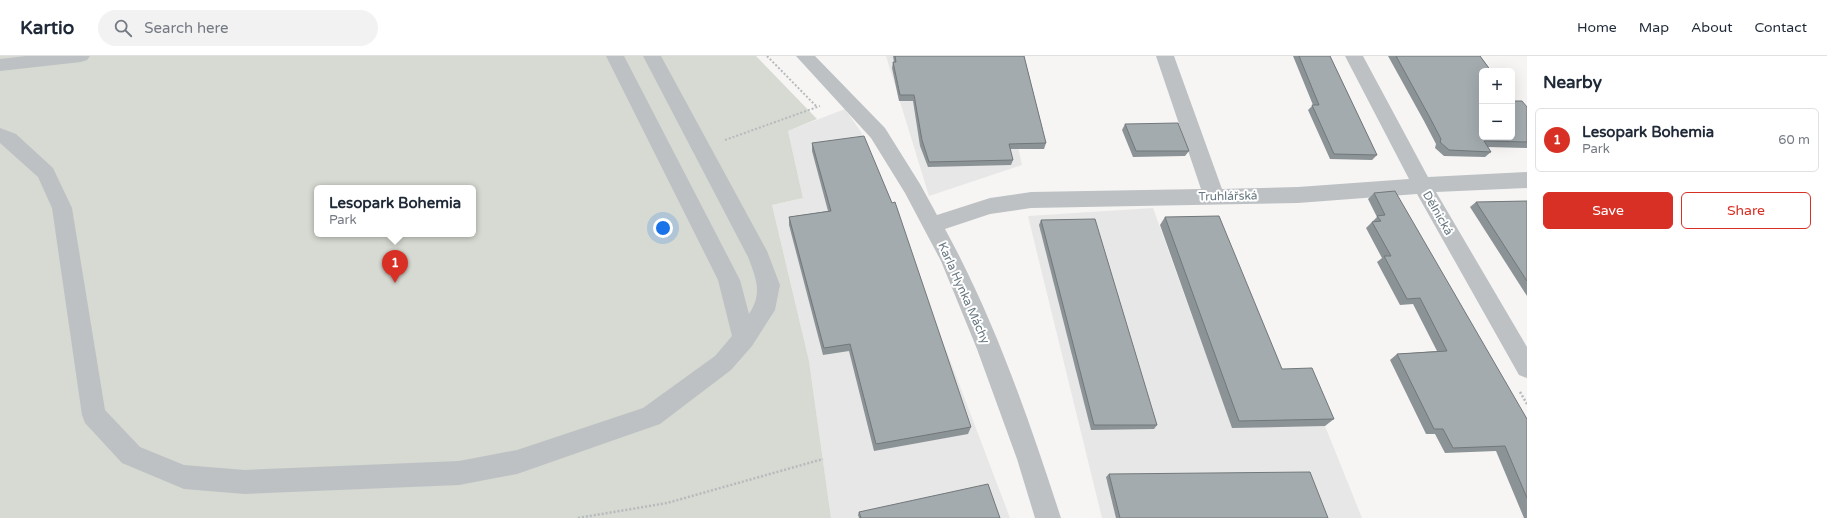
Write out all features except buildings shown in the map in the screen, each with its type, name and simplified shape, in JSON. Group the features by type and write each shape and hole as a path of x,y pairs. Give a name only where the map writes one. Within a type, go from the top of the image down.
{"street":[{"path":"0,65 81,56"},
{"path":"615,56 729,280 744,339"},
{"path":"0,135 9,139 46,173 62,208 94,415 131,455 184,477 245,482 451,473 517,462 651,416 722,363 744,339 764,310 769,285 759,257 652,56"},
{"name":"Karla Hynka Máchy","path":"805,56 878,133 914,189 951,260 989,350 1029,459 1048,518"},
{"path":"1165,56 1214,196"},
{"name":"Dělnická","path":"1354,56 1422,185 1527,368"},
{"name":"Truhlářská","path":"932,225 990,206 1031,200 1298,195 1422,185 1527,180"}],"path":[{"path":"767,56 817,107"},
{"path":"725,140 845,97"},
{"path":"578,518 667,503 823,459"},
{"path":"600,518 604,513"}],"shaded area":[{"path":"0,56 756,56 817,119 788,131 803,198 772,205 809,361 831,518 0,518"},
{"path":"886,56 998,56 1022,165 929,196"},
{"path":"845,109 861,132 893,210 1010,518 831,518 809,361 772,205 803,198 788,131"},
{"path":"1153,208 1232,427 1325,426 1362,518 1102,518 1028,216"}],"place":[{"name":"Lesopark Bohemia","path":"395,283"}]}
